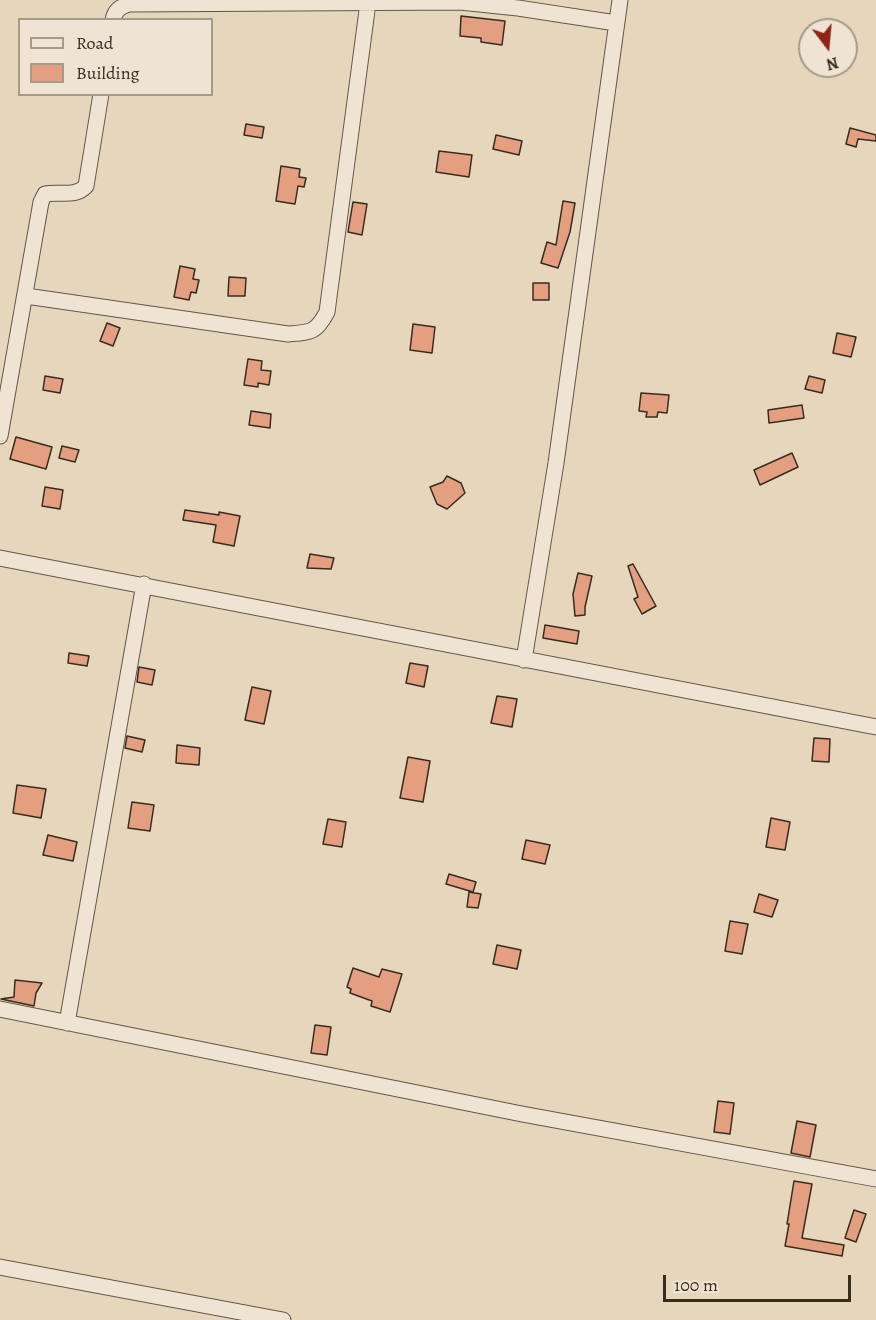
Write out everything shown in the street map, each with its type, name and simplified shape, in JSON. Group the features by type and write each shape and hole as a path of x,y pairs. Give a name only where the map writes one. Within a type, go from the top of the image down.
{"street":[{"path":"524,660 556,462 620,0"},
{"path":"114,18 115,12 121,6 129,4 460,2 616,23"},
{"path":"26,296 288,334 314,331 320,326 327,312 368,3"},
{"path":"0,436 5,372 26,296 41,202 45,194 71,194 82,191 86,186 101,96"},
{"path":"0,558 876,727"},
{"path":"67,1023 144,584"},
{"path":"0,1009 522,1114 876,1179"},
{"path":"0,1268 277,1319"}],"building":[{"path":"461,16 505,21 502,45 481,42 481,38 460,36"},
{"path":"246,124 264,127 262,138 244,135"},
{"path":"850,128 876,135 876,141 858,139 856,147 846,144"},
{"path":"496,135 522,141 519,155 493,149"},
{"path":"439,151 472,155 469,177 436,172"},
{"path":"281,166 300,169 299,177 306,178 304,187 298,186 295,204 276,201"},
{"path":"563,201 575,203 570,232 558,268 541,263 547,242 556,245"},
{"path":"353,202 367,204 362,235 348,232"},
{"path":"180,266 195,269 193,279 199,280 196,293 191,292 189,300 174,297"},
{"path":"229,277 246,278 245,296 228,296"},
{"path":"533,283 549,283 549,300 533,300"},
{"path":"107,323 120,328 113,346 100,341"},
{"path":"413,324 435,327 432,353 410,350"},
{"path":"837,333 856,337 851,357 833,353"},
{"path":"248,359 262,361 261,370 271,371 269,385 258,383 258,387 244,385"},
{"path":"45,376 63,379 60,393 43,390"},
{"path":"809,376 825,380 822,393 805,389"},
{"path":"641,393 669,395 667,413 658,412 657,417 646,417 647,412 639,411"},
{"path":"802,405 804,418 769,423 768,410"},
{"path":"251,411 271,414 270,428 249,425"},
{"path":"16,437 52,447 46,469 10,459"},
{"path":"62,446 79,450 75,462 59,458"},
{"path":"792,453 798,467 760,485 754,470"},
{"path":"447,476 461,483 465,493 447,509 437,504 430,487 443,482"},
{"path":"45,487 63,490 60,509 42,506"},
{"path":"185,510 240,516 234,546 213,542 216,525 183,520"},
{"path":"310,554 334,558 331,569 307,568"},
{"path":"633,564 656,606 642,614 634,599 638,597 628,566"},
{"path":"578,573 592,576 585,615 575,616 573,594"},
{"path":"545,625 579,631 577,644 543,638"},
{"path":"69,653 89,656 87,666 68,663"},
{"path":"410,663 428,666 424,687 406,683"},
{"path":"139,667 155,670 152,685 137,682"},
{"path":"252,687 271,691 264,724 245,720"},
{"path":"497,696 517,699 512,727 491,723"},
{"path":"127,736 145,740 142,752 125,748"},
{"path":"814,738 830,739 829,762 812,761"},
{"path":"177,745 200,748 199,765 176,763"},
{"path":"408,757 430,761 423,802 400,798"},
{"path":"17,785 46,789 41,818 13,813"},
{"path":"132,802 154,805 150,831 128,828"},
{"path":"771,818 790,822 785,850 766,847"},
{"path":"328,819 346,822 342,847 323,844"},
{"path":"48,835 77,842 73,861 43,855"},
{"path":"526,840 550,845 545,864 522,859"},
{"path":"449,874 476,882 473,892 446,884"},
{"path":"469,892 481,894 478,908 467,907"},
{"path":"759,894 778,900 772,917 754,912"},
{"path":"730,921 748,924 742,954 725,951"},
{"path":"497,945 521,950 517,969 493,964"},
{"path":"353,968 379,977 382,969 402,974 390,1012 371,1006 372,1001 350,993 351,989 347,987"},
{"path":"15,980 42,983 36,993 34,1006 1,999 14,997"},
{"path":"315,1025 331,1027 327,1055 311,1053"},
{"path":"718,1101 734,1103 730,1134 714,1132"},
{"path":"797,1121 816,1125 810,1157 791,1153"},
{"path":"794,1181 812,1184 802,1238 844,1245 842,1256 785,1246"},
{"path":"854,1210 866,1214 856,1242 845,1238"}]}
